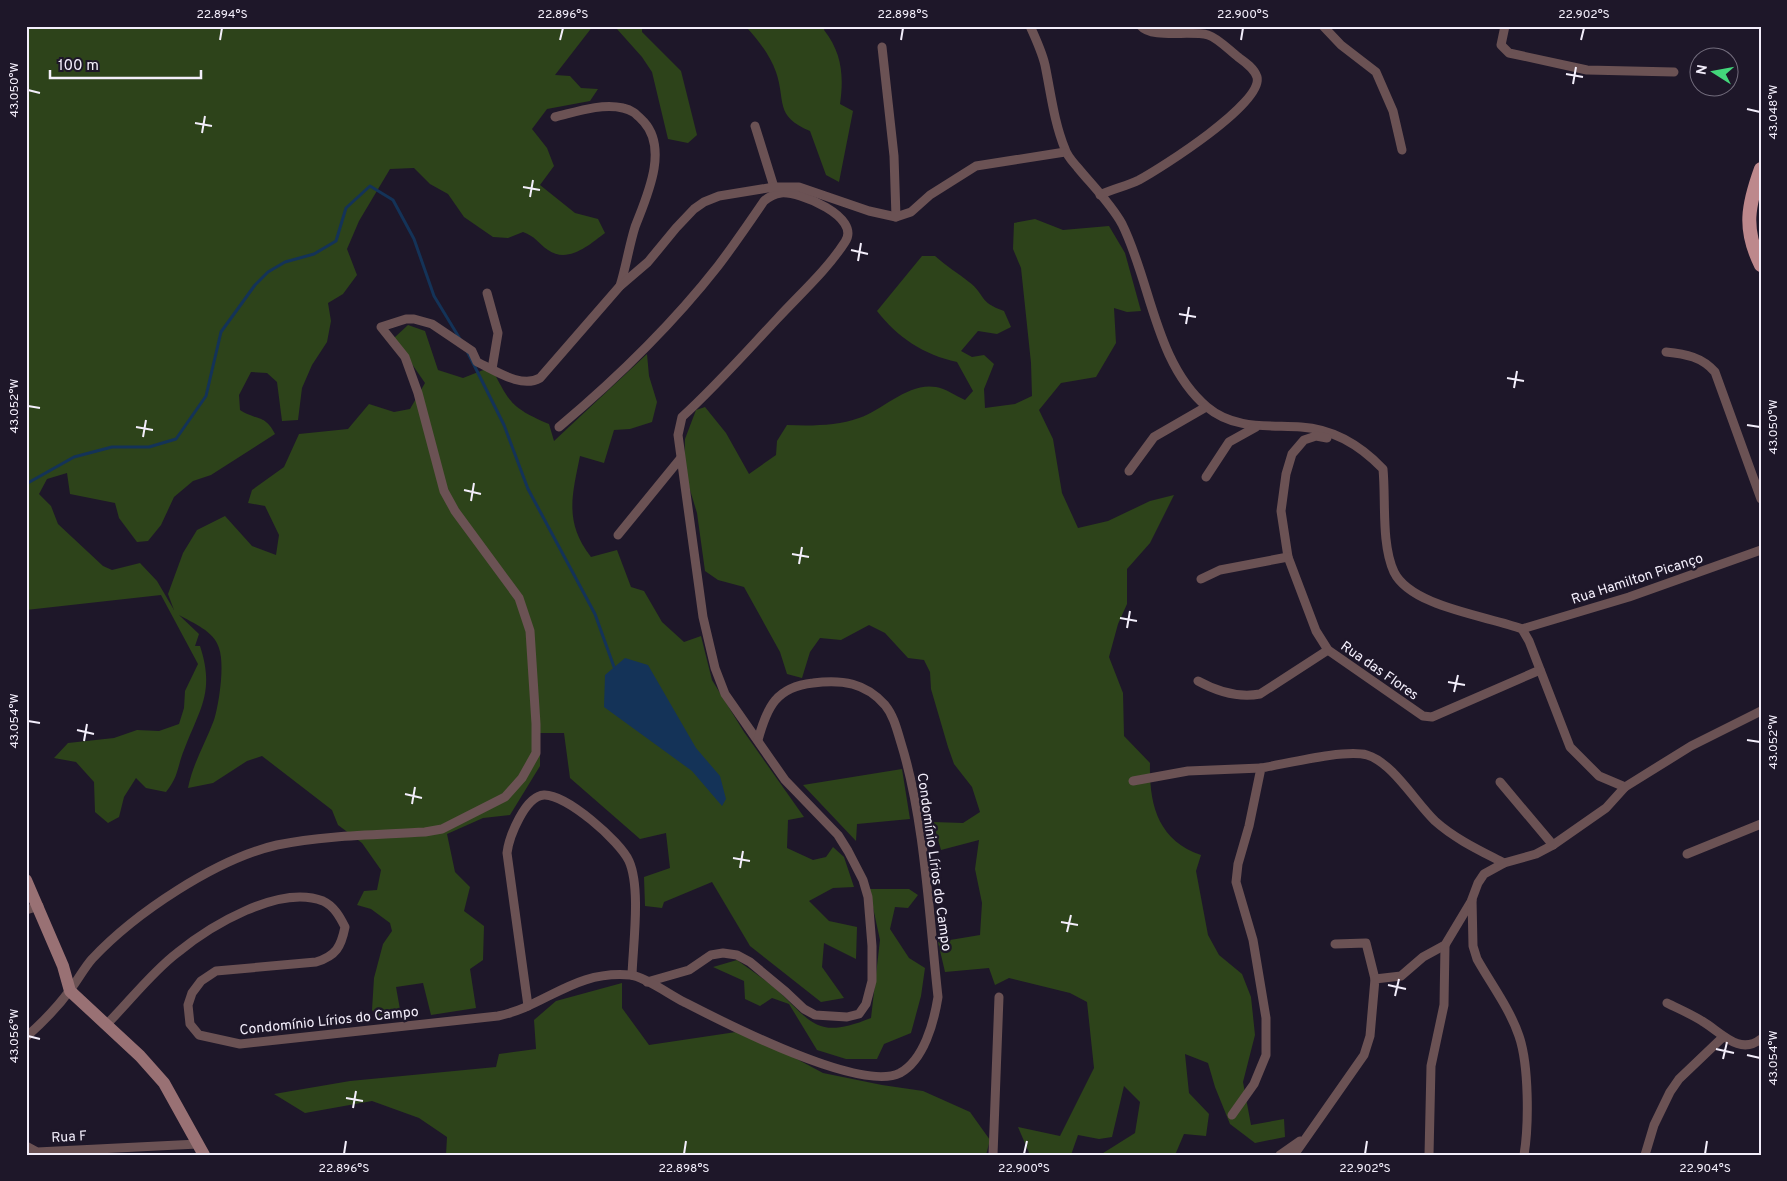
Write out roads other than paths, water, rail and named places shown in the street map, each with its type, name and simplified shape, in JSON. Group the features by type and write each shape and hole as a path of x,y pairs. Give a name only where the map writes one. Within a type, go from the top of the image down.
{"main road":[{"path":"1761,169 1748,213 1750,235 1761,265"}],"street":[{"path":"1030,26 1045,63 1052,110 1065,152 1121,223 1170,358 1206,407 1216,413 1256,427 1302,427 1329,432 1355,444 1370,455 1383,469 1385,520 1390,554 1394,572 1402,584 1418,595 1436,603 1522,629 1570,747 1599,776 1625,787"},
{"path":"1100,195 1138,180 1224,122 1246,103 1256,84 1257,77 1250,66 1209,35 1185,32 1153,33 1141,26"},
{"path":"1324,26 1341,45 1376,72 1393,111 1402,150"},
{"path":"1505,26 1501,45 1509,53 1587,70 1674,72"},
{"path":"882,47 894,156 896,217"},
{"path":"555,117 600,107 621,108 634,112 648,127 654,140 654,166 651,186 635,228 620,286"},
{"path":"755,126 774,187"},
{"path":"26,1037 49,1016 70,991 91,960 121,931 189,884 243,855 312,840 425,832 442,829 505,796 522,778 536,753 530,631 519,598 456,511 444,491 418,393 406,357 381,327 406,319 414,319 432,324 472,350 477,362 522,382 532,382 540,378 620,286 648,262 694,208 704,202 719,196 774,187 799,187 869,211 896,217 911,212 930,194 976,166 1065,152"},
{"path":"559,427 610,383 660,331 717,267 764,201 772,195 794,193 839,216 847,223 849,232 847,241 821,273 682,417 678,435 702,616 715,668 729,700 742,720 785,780 838,835 862,880 868,897 872,946 872,981 866,1004 859,1014 847,1018 815,1015 804,1009 750,962 737,955 723,953 712,955 682,973 646,982"},
{"path":"487,293 498,333 492,369"},
{"path":"1666,352 1682,353 1705,361 1715,372 1761,499"},
{"path":"1129,471 1154,437 1206,407"},
{"path":"1206,477 1229,442 1256,427"},
{"name":"Rua das Flores","path":"1370,455 1323,436 1304,440 1292,454 1286,474 1281,511 1288,557 1316,631 1328,650 1423,716 1432,717 1540,670"},
{"path":"618,535 680,459"},
{"name":"Rua Hamilton Picanço","path":"1522,629 1629,597 1761,550"},
{"path":"1202,579 1220,570 1288,557"},
{"path":"1198,681 1212,689 1231,695 1247,697 1260,694 1328,650"},
{"name":"Condomínio Lírios do Campo","path":"108,1024 176,953 228,919 259,905 288,898 308,898 325,902 336,911 345,927 342,945 330,958 316,962 216,971 201,982 192,993 188,1005 190,1024 199,1035 240,1044 498,1016 513,1013 579,981 605,975 632,975 696,1008 812,1061 856,1074 888,1076 900,1073 924,1047 935,1018 938,997 923,859 909,768 893,718 886,705 867,689 846,681 813,682 794,687 774,700 766,712 758,740"},
{"path":"1429,1155 1431,1066 1444,1004 1445,945 1472,899 1478,882 1484,874 1504,863 1536,854 1553,845 1606,808 1625,787 1691,746 1761,711"},
{"path":"1134,781 1188,771 1261,768 1350,754 1367,755 1382,762 1436,821 1467,843 1504,863"},
{"path":"1232,1115 1254,1084 1266,1055 1266,1018 1252,940 1236,882 1238,864 1249,826 1261,768"},
{"path":"1500,782 1553,845"},
{"path":"528,1006 507,853 508,842 529,801 538,796 555,796 604,829 621,846 630,862 635,881 632,975"},
{"path":"1687,854 1761,824"},
{"path":"26,880 39,906 63,966 70,991 108,1024 164,1083 201,1149"},
{"path":"1472,899 1473,946 1476,959 1519,1037 1524,1064 1526,1114 1524,1155"},
{"path":"26,910 39,906"},
{"path":"1294,1155 1302,1140 1364,1055 1370,1036 1375,979 1366,943 1336,944"},
{"path":"1375,979 1401,976 1422,957 1445,945"},
{"path":"993,1155 999,997"},
{"path":"1667,1003 1704,1022 1722,1037 1747,1045 1754,1044 1761,1038"},
{"path":"1645,1155 1654,1125 1670,1092 1679,1079 1722,1037"},
{"path":"1280,1155 1302,1140"},
{"name":"Rua F","path":"26,1146 37,1152 201,1149"}],"water":[{"path":"625,658 648,665 696,748 720,776 726,799 722,806 692,771 604,707 605,675"}],"waterway":[{"path":"26,484 74,457 112,447 149,447 176,439 206,396 221,332 255,285 268,272 285,262 314,254 336,241 346,208 370,186 393,200 414,239 434,296 460,339"},
{"path":"467,351 504,425 528,489 595,614 614,667"}]}
